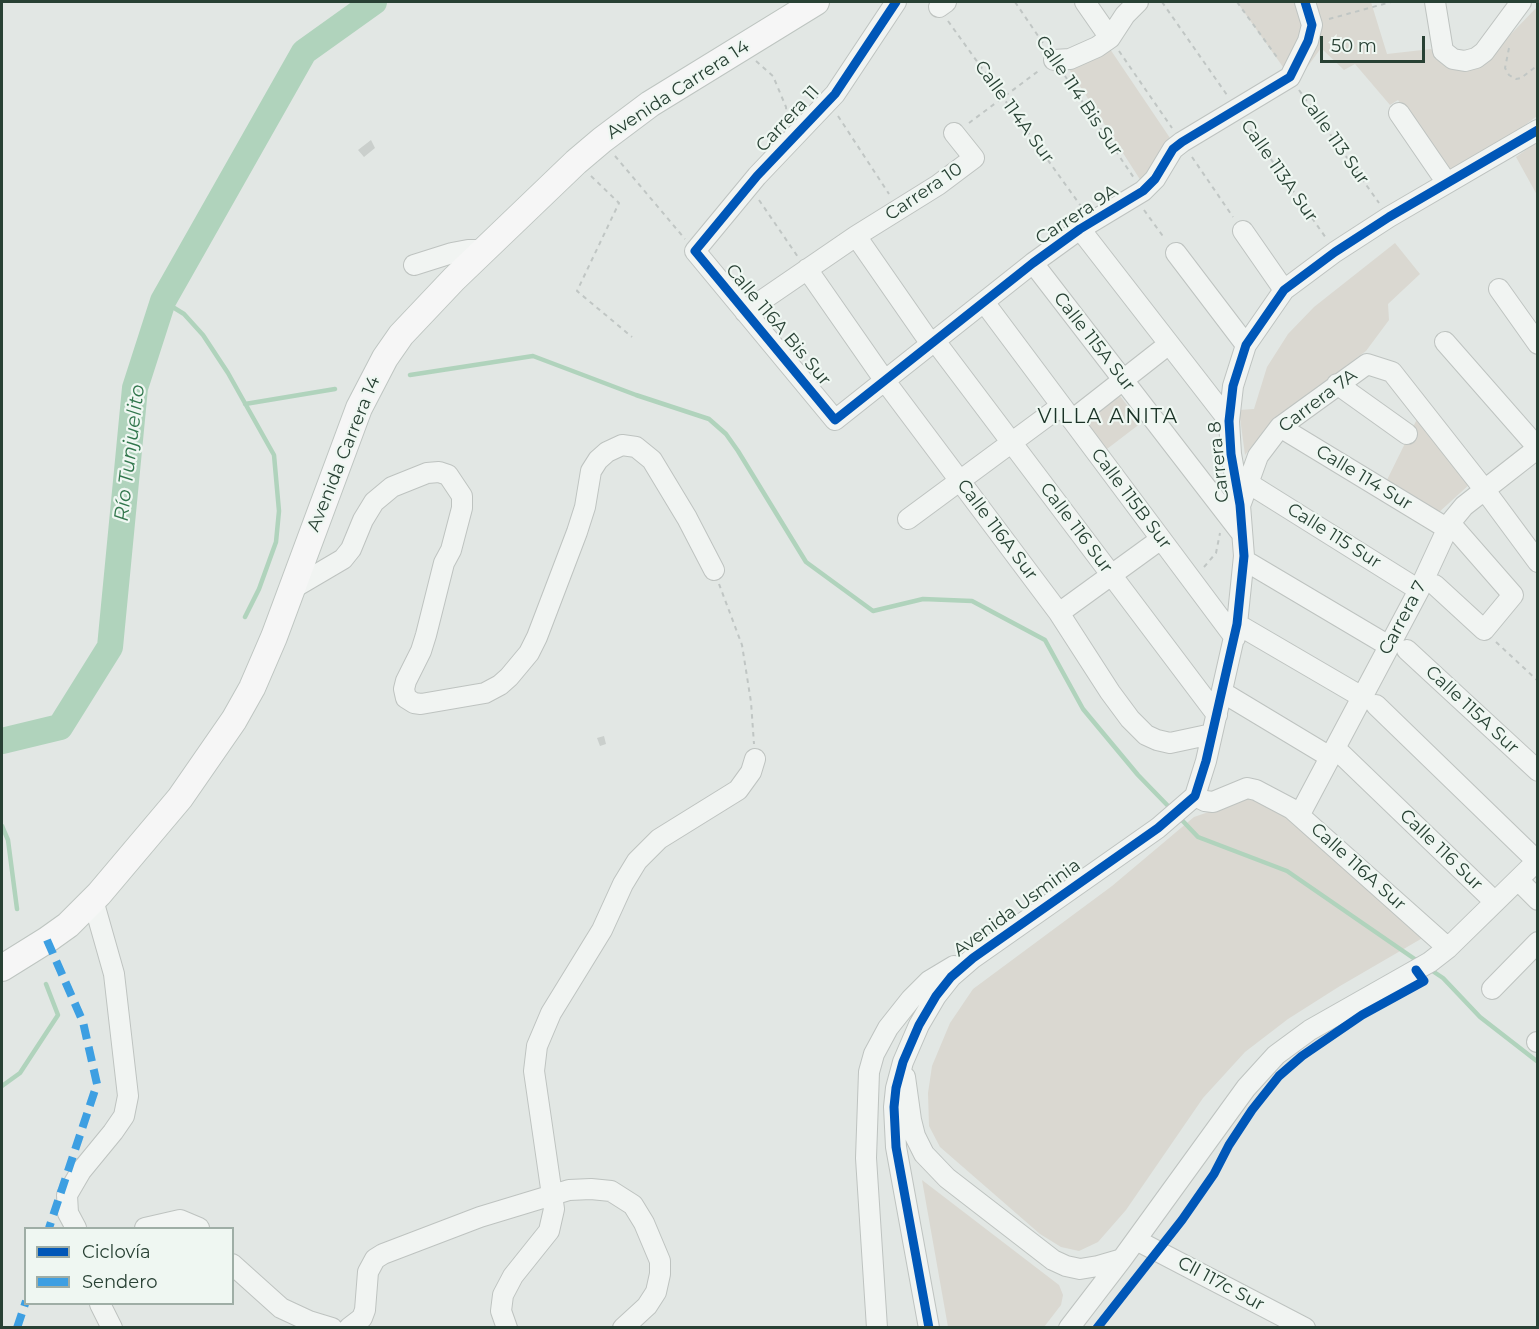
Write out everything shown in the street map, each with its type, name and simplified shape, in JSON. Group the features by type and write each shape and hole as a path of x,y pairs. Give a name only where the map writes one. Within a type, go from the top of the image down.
{"main road":[{"name":"Avenida Carrera 14","path":"2,968 68,925 93,900 175,805 234,720 265,661 358,408 374,377 401,335 454,279 602,140 650,104 816,2"}],"street":[{"name":"Carrera 11","path":"695,251 749,186 828,100 879,30 896,2"},
{"path":"1085,2 1110,38"},
{"path":"1054,60 1070,59 1098,47 1110,38 1125,15 1137,2"},
{"path":"1290,77 1308,41 1312,25 1305,2"},
{"path":"1435,2 1443,51 1453,59 1465,61 1476,58 1484,52 1521,2"},
{"name":"Carrera 9A","path":"836,420 1033,263 1086,226 1138,194 1155,179 1173,149 1182,142 1290,77"},
{"path":"1399,113 1447,183"},
{"name":"Carrera 8","path":"1234,510 1229,421 1233,386 1246,345 1284,290 1335,252 1389,217 1538,130"},
{"name":"Carrera 10","path":"745,312 856,236 939,185 974,158 954,133"},
{"path":"1086,226 1169,344 1229,421"},
{"path":"1243,231 1284,290"},
{"name":"Calle 116 Sur","path":"856,236 933,343 1112,576 1215,725"},
{"path":"414,265 460,252 485,250"},
{"name":"Calle 116A Bis Sur","path":"695,251 836,420"},
{"path":"1176,253 1246,345"},
{"name":"Calle 115A Sur","path":"1033,263 1123,380 1234,510 1243,535 1244,560 1398,648 1538,771"},
{"name":"Calle 116A Sur","path":"807,269 885,381 1059,613 1110,692 1130,718 1146,735 1170,743 1215,725"},
{"path":"1499,289 1538,344"},
{"name":"Calle 115B Sur","path":"984,302 1189,578 1236,631 1369,701 1535,853"},
{"path":"1445,342 1538,448"},
{"path":"908,519 1011,443 1123,380 1169,344"},
{"name":"Carrera 7A","path":"1234,510 1248,483 1258,456 1280,427 1336,384 1367,364 1392,372 1484,489"},
{"path":"1336,384 1407,434"},
{"name":"Calle 114 Sur","path":"1280,427 1449,526 1513,595 1484,630"},
{"path":"292,589 343,559 351,549 363,520 374,502 392,487 427,473 439,472 448,475 462,496 462,508 451,550 444,563 421,651 404,690 406,698 414,703 422,704 485,693 509,677 529,653 577,532 585,507 591,471 607,452 622,446 636,447 652,460 681,507 714,570"},
{"name":"Carrera 7","path":"1300,814 1333,752 1369,701 1398,648 1427,587 1449,526 1464,506 1538,448"},
{"name":"Calle 115 Sur","path":"1248,483 1427,587 1484,630"},
{"path":"1484,489 1534,552"},
{"path":"1059,613 1161,540"},
{"path":"1182,808 1215,725 1236,631 1244,560"},
{"name":"Calle 116 Sur","path":"1222,693 1333,752 1491,898"},
{"path":"507,1328 501,1311 503,1295 513,1276 549,1231 554,1209 534,1071 537,1046 551,1013 602,930 623,884 637,861 659,839 738,790 751,771 755,759"},
{"name":"Calle 116A Sur","path":"1182,808 1205,801 1213,802 1247,788 1256,790 1300,814 1448,948"},
{"name":"Avenida Usminia","path":"929,1328 896,1147 894,1107 903,1062 919,1025 936,996 951,977 973,958 1182,808"},
{"path":"1491,898 1518,880 1535,853"},
{"path":"1069,1328 1137,1240 1246,1088 1276,1055 1310,1030 1423,966 1448,948 1491,898 1535,853"},
{"path":"1518,880 1538,900"},
{"path":"75,1227 68,1213 67,1195 81,1171 114,1132 124,1116 128,1096 114,974 93,900"},
{"path":"1492,989 1538,942"},
{"path":"877,1328 866,1158 869,1072 874,1054 888,1028 911,999 929,981 944,971 973,958"},
{"path":"903,1062 915,1136 924,1154 947,1178 1053,1260 1080,1269 1122,1259"},
{"path":"349,1328 362,1318 365,1310 368,1272 375,1260 383,1254 480,1217 552,1194 591,1188 610,1191 633,1205 644,1223 660,1261 656,1292 647,1306 623,1328"},
{"path":"149,1227 180,1220 197,1227"},
{"name":"Cll 117c Sur","path":"1137,1240 1305,1328"},
{"path":"234,1266 280,1308 332,1328"},
{"path":"100,1305 112,1328"}],"path":[{"path":"1312,25 1391,2"},
{"path":"1510,45 1505,68 1509,75 1516,79 1521,78 1538,65"},
{"path":"734,53 756,61 773,76 786,107 788,121 808,122"},
{"path":"828,100 898,209"},
{"path":"602,140 695,251"},
{"path":"576,162 619,203 577,291 632,337"},
{"path":"749,186 807,269"},
{"path":"1189,578 1206,565 1216,553 1222,525 1234,510"},
{"path":"714,570 742,645 751,702 755,759"},
{"path":"1484,630 1538,681"}],"shaded area":[{"path":"1237,2 1371,2 1387,54 1431,49 1442,61 1484,62 1537,7 1537,116 1505,140 1449,172 1398,100 1390,105 1355,64 1344,70 1321,48 1295,84"},
{"path":"1110,49 1172,141 1141,181 1067,66"},
{"path":"1537,142 1537,195 1516,157"},
{"path":"1395,243 1420,274 1388,304 1389,320 1366,351 1269,424 1245,455 1239,410 1254,409 1267,367 1288,334 1314,307"},
{"path":"1120,396 1141,423 1103,452 1082,424"},
{"path":"1418,417 1471,483 1437,514 1385,484"},
{"path":"1252,797 1303,824 1426,936 1288,1019 1245,1052 1203,1098 1126,1210 1098,1242 1079,1251 1061,1247 1040,1234 940,1147 929,1126 928,1093 932,1066 950,1023 973,989 1112,886 1194,817"},
{"path":"922,1180 1059,1285 1063,1295 1061,1305 1044,1327 948,1327"}],"building":[{"path":"371,140 375,148 364,157 358,150"},
{"path":"604,736 606,744 600,746 597,738"}],"waterway":[{"name":"Río Tunjuelito","path":"2,741 60,727 110,647 135,388 163,301 304,52 374,2"},
{"path":"163,301 184,314 203,335 228,373 274,455 279,511 276,542 259,589 245,617"},
{"path":"410,375 533,356 636,395 709,419 726,434 738,451 806,562 873,611 923,599 972,601 1045,640 1083,709 1138,775 1171,809"},
{"path":"245,404 335,389"},
{"path":"1179,817 1198,837 1287,871 1419,962"},
{"path":"2,826 8,840 17,909"},
{"path":"1428,968 1443,978 1480,1017 1538,1062"},
{"path":"2,1086 20,1073 58,1015 46,984"}],"marked path":[{"path":"47,940 83,1022 97,1084 49,1227"},
{"path":"17,1328 25,1305"}],"cycle path":[{"path":"896,2 835,94 757,176 695,251 835,420 1033,263 1080,229 1143,191 1155,179 1173,149 1182,142 1290,77 1308,41 1312,25 1305,2"},
{"path":"929,1328 896,1147 894,1107 903,1062 919,1025 936,996 951,977 973,958 1158,828 1195,796 1206,761 1237,624 1244,556 1229,421 1233,386 1246,345 1284,290 1335,252 1389,217 1538,130"},
{"path":"1097,1328 1182,1220 1214,1174 1229,1145 1252,1110 1279,1076 1302,1056 1362,1015 1424,981 1416,970"}],"district":[{"name":"VILLA ANITA","path":"1108,417"}]}
